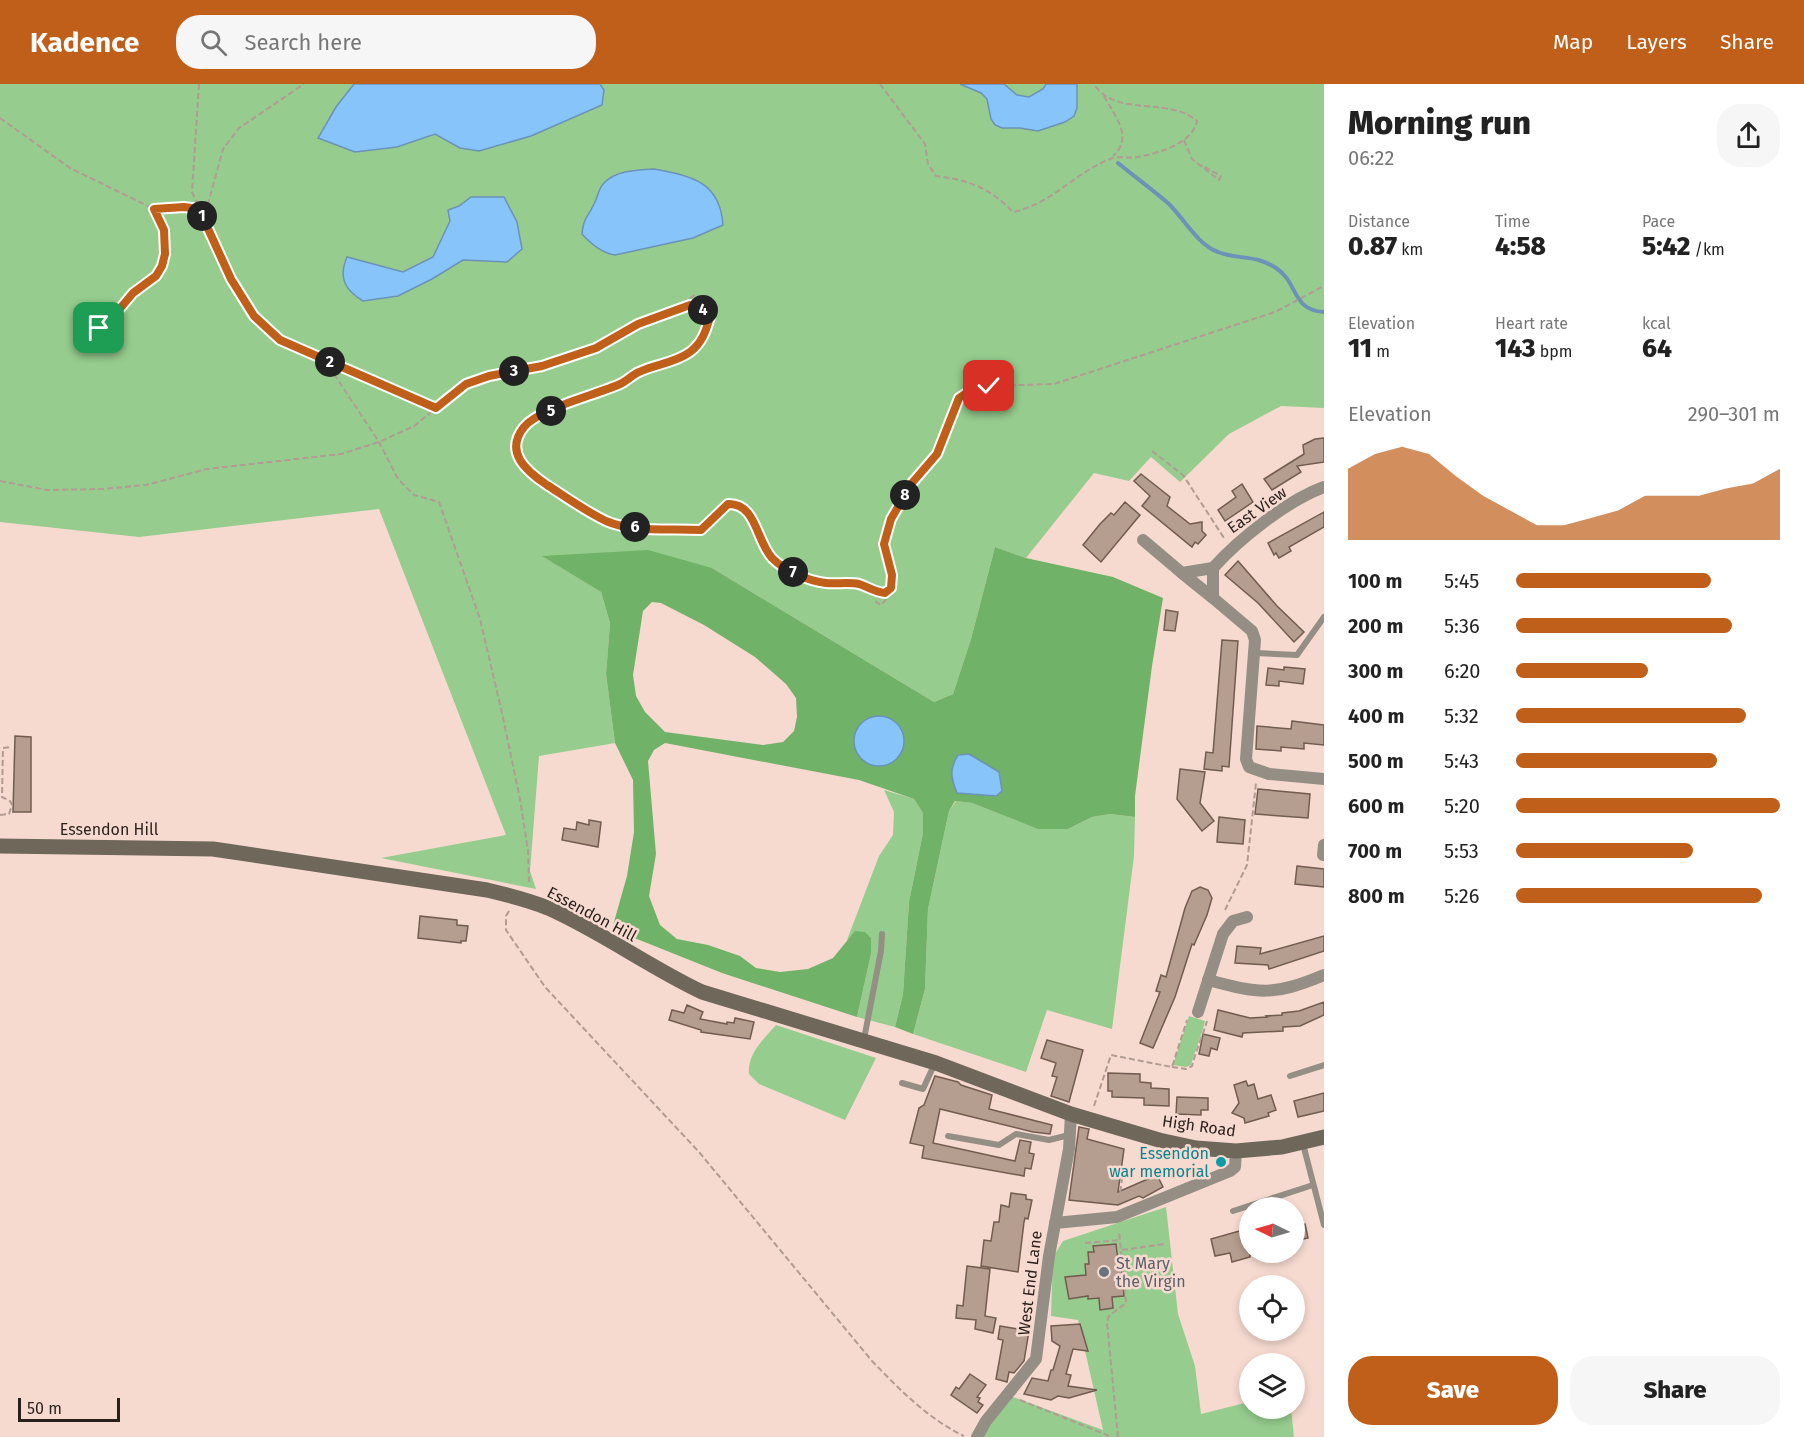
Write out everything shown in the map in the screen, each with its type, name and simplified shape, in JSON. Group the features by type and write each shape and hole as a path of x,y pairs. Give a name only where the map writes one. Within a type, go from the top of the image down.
{"main road":[{"name":"Essendon Hill","path":"0,846 213,849 487,890 519,898 548,908 586,927 672,978 702,992 936,1063 1071,1114"},
{"name":"High Road","path":"1071,1114 1196,1148 1236,1151 1282,1147 1324,1137"}],"street":[{"name":"East View","path":"1213,567 1232,548 1280,513 1324,487"},
{"path":"1143,540 1252,631 1256,653 1246,759 1249,767 1257,771 1324,779"},
{"path":"1182,573 1213,567 1213,598"},
{"path":"1194,1012 1208,980 1223,934 1233,921 1247,917"},
{"path":"1208,980 1245,990 1270,992 1296,987 1324,975"},
{"name":"West End Lane","path":"977,1437 986,1421 1036,1359 1070,1135 1071,1114"},
{"path":"1055,1223 1117,1217 1230,1171 1235,1167 1236,1151"}],"lane":[{"path":"1256,653 1297,655 1324,617"},
{"path":"864,1040 881,951 882,934"},
{"path":"902,1083 923,1089 936,1063"},
{"path":"1290,1076 1324,1065"},
{"path":"948,1136 999,1145 1016,1134 1048,1140 1070,1135"},
{"path":"1303,1142 1324,1225"},
{"path":"1233,1211 1313,1185"}],"path":[{"path":"199,84 192,192 231,279 254,316 280,340 436,408"},
{"path":"154,209 184,207 199,209 208,204 223,149 239,128 304,84"},
{"path":"880,84 925,144 928,165 936,176 964,179 1001,200 1013,212 1031,208 1112,158 1122,148 1124,138 1104,96 1094,84"},
{"path":"1104,96 1130,104 1168,107 1188,112 1197,121 1195,130 1184,140 1138,157 1112,158"},
{"path":"0,118 70,168 154,209 159,216 165,237 162,266 156,276 133,293 112,318 102,329 99,328 98,324 112,318"},
{"path":"1184,140 1192,159 1219,180 1221,176 1201,165"},
{"path":"885,593 891,588 892,575 884,544 891,519 912,483 937,454 959,398 971,390 989,386 1054,384 1275,312 1324,286"},
{"path":"690,305 687,300 695,295 710,317 703,338 691,352 677,360 639,372 621,384 542,415 525,426 515,444 517,455 541,481 606,521 629,527 701,530 728,504 737,504 747,510 772,558 797,575 825,583 859,584 890,595 881,605 876,602 881,592"},
{"path":"0,481 46,490 102,489 135,486 207,469 341,454 379,442 414,426 466,384 489,376 542,366 596,348 638,324 690,305 703,309"},
{"path":"324,359 379,442 398,479 414,495 438,502 480,620 520,799 528,851 529,883"},
{"path":"1152,451 1183,475 1232,548"},
{"path":"0,815 9,814 12,805 10,801 2,797 1,781 3,747 11,747"},
{"path":"1221,918 1247,865 1257,771"},
{"path":"519,898 506,916 506,930 545,987 699,1152 879,1369 934,1420 970,1437"},
{"path":"1089,1119 1111,1055 1172,1067 1194,1012"},
{"path":"1118,1437 1107,1322 1109,1316 1126,1303 1117,1217 1123,1172"},
{"path":"1084,1243 1120,1240"},
{"path":"1122,1250 1164,1244"},
{"path":"1010,1393 1024,1402 1112,1437"}],"green space":[{"path":"0,84 1324,84 1324,408 1281,406 1229,434 1180,482 1151,457 1129,481 1094,473 1026,558 995,547 971,639 953,694 934,702 712,568 543,556 601,592 610,623 606,674 615,743 539,756 530,871 536,889 381,858 506,835 379,509 139,537 0,522"},
{"path":"995,547 1026,558 1113,577 1163,598 1135,796 1135,817 1110,814 1092,817 1068,829 1038,829 972,803 955,801 949,811 928,909 925,989 913,1034 895,1027 903,994 909,902 923,833 923,813 914,799 859,780 665,743 654,750 648,761 656,854 649,896 660,925 677,939 708,945 740,956 756,968 780,972 808,969 833,958 855,931 865,932 871,938 871,954 857,1017 722,973 612,929 627,876 634,832 633,780 615,743 606,674 610,623 601,592 542,556 648,550 712,568 934,702 953,694 971,639","holes":["652,602 661,603 704,625 755,657 786,684 796,698 797,717 794,731 783,742 763,745 665,732 645,712 636,696 633,675 643,611"]},
{"path":"884,790 914,799 923,813 923,833 909,902 903,994 895,1027 857,1017 871,954 871,938 847,940 879,856 893,835 894,812"},
{"path":"956,801 972,803 1039,829 1068,829 1092,817 1110,814 1135,817 1134,856 1112,1029 1047,1010 1026,1072 913,1034 925,989 928,909 949,811"},
{"path":"1189,1016 1205,1021 1202,1032 1191,1065 1186,1067 1173,1065"},
{"path":"776,1025 876,1058 845,1120 759,1084 749,1074 754,1053"},
{"path":"1166,1207 1178,1314 1195,1366 1201,1414 1239,1404 1239,1419 1292,1419 1294,1437 983,1437 990,1424 1013,1397 1103,1430 1078,1320 1051,1316 1053,1257 1063,1241"}],"water":[{"path":"354,84 600,84 604,90 602,105 531,136 479,151 460,148 435,134 397,147 355,152 318,138 336,107"},
{"path":"960,84 1004,84 1017,95 1029,97 1043,89 1046,84 1077,84 1077,108 1074,116 1065,122 1038,131 1002,128 995,125 991,119 987,99 981,93"},
{"path":"654,169 691,178 710,190 721,210 723,225 693,238 615,255 593,245 582,234 585,221 602,185 621,173"},
{"path":"471,197 504,197 517,222 522,249 507,262 463,260 398,296 363,301 348,288 343,277 347,257 403,272 433,257 450,221 448,210 459,206"},
{"path":"879,716 888,718 899,727 904,741 902,750 893,761 879,766 870,764 859,755 854,741 856,732 865,721"},
{"path":"969,754 999,772 1002,791 996,796 957,793 952,778 953,765 958,755"}],"building":[{"path":"1324,438 1324,462 1297,466 1301,472 1272,490 1264,479 1304,454 1303,445 1315,439"},
{"path":"1141,474 1170,497 1167,506 1190,524 1202,522 1202,531 1206,535 1198,544 1195,542 1192,547 1142,506 1150,496 1134,481"},
{"path":"1242,484 1253,502 1225,521 1218,510 1236,497 1232,491"},
{"path":"1125,502 1140,515 1101,562 1083,545 1100,524 1111,513 1114,515"},
{"path":"1324,512 1324,527 1289,547 1291,551 1279,558 1276,553 1274,555 1268,543"},
{"path":"1238,561 1277,606 1304,632 1294,642 1258,603 1225,575"},
{"path":"1166,610 1178,612 1175,631 1164,630"},
{"path":"1222,640 1238,641 1229,767 1222,766 1222,771 1204,769 1206,752 1213,753"},
{"path":"1284,667 1305,669 1303,684 1279,681 1279,686 1266,685 1268,668 1284,670"},
{"path":"1292,721 1324,725 1324,745 1304,743 1304,749 1281,747 1281,751 1256,749 1257,726 1291,729"},
{"path":"15,736 31,737 31,812 13,812"},
{"path":"1180,769 1205,772 1200,803 1214,821 1202,831 1177,799"},
{"path":"1258,789 1310,794 1308,818 1255,814"},
{"path":"1219,817 1245,820 1243,844 1217,842"},
{"path":"589,820 601,822 598,847 562,840 564,828 576,830 577,822 589,825"},
{"path":"1297,866 1324,869 1324,887 1295,884"},
{"path":"1200,887 1208,890 1212,898 1194,945 1192,944 1175,997 1153,1048 1140,1043 1160,992 1156,991 1161,975 1166,977 1185,908 1192,891"},
{"path":"420,916 457,920 457,925 468,926 466,941 461,941 461,943 418,938"},
{"path":"1324,936 1324,951 1269,969 1268,965 1235,963 1237,946 1261,948 1260,954"},
{"path":"1324,1002 1324,1015 1300,1026 1283,1027 1283,1031 1243,1033 1242,1037 1214,1030 1218,1010 1250,1018 1267,1017 1299,1011"},
{"path":"687,1005 703,1012 700,1019 727,1024 727,1022 734,1023 735,1018 754,1022 750,1039 701,1032 701,1030 669,1020 672,1010 684,1013"},
{"path":"1203,1034 1220,1038 1217,1050 1211,1048 1209,1056 1199,1054"},
{"path":"1047,1040 1083,1050 1069,1102 1051,1096 1057,1077 1052,1076 1056,1063 1041,1058"},
{"path":"1108,1073 1140,1074 1140,1082 1151,1083 1151,1088 1169,1089 1169,1106 1144,1105 1144,1098 1112,1097 1112,1091 1108,1091"},
{"path":"935,1076 992,1095 989,1109 1052,1125 1050,1134 1033,1132 940,1109 933,1143 1015,1161 1020,1140 1031,1142 1029,1153 1034,1154 1031,1169 1025,1168 1024,1176 922,1158 924,1146 910,1143 919,1108 924,1105"},
{"path":"1246,1081 1248,1086 1254,1084 1258,1099 1271,1095 1276,1110 1268,1113 1269,1116 1245,1123 1244,1118 1232,1113 1239,1103 1234,1085"},
{"path":"1324,1093 1324,1111 1298,1117 1294,1101"},
{"path":"1177,1097 1208,1098 1208,1110 1201,1110 1201,1115 1176,1114"},
{"path":"1079,1127 1089,1129 1087,1139 1124,1149 1118,1192 1157,1175 1163,1187 1143,1198 1139,1196 1118,1205 1069,1200"},
{"path":"1011,1193 1026,1195 1026,1199 1032,1200 1028,1219 1025,1218 1024,1222 1018,1272 981,1266 984,1240 991,1241 994,1222 999,1222 1001,1205 1009,1207"},
{"path":"1239,1231 1239,1260 1232,1262 1230,1253 1215,1256 1211,1239"},
{"name":"St Mary the Virgin","path":"1116,1244 1118,1261 1121,1261 1124,1296 1112,1297 1113,1308 1100,1310 1099,1298 1088,1299 1088,1296 1069,1299 1065,1277 1086,1275 1085,1264 1089,1264 1088,1252 1094,1252 1093,1246"},
{"path":"967,1266 990,1269 985,1316 996,1318 993,1333 975,1329 976,1320 956,1318 957,1305 963,1306"},
{"path":"1080,1324 1088,1351 1073,1349 1066,1374 1071,1375 1068,1386 1097,1390 1069,1398 1058,1396 1051,1400 1024,1394 1032,1378 1048,1381 1051,1370 1053,1370 1060,1346 1052,1341 1051,1326"},
{"path":"1000,1326 1029,1331 1024,1361 1014,1373 1009,1372 1007,1382 996,1379 1003,1340 998,1339"},
{"path":"970,1374 986,1385 977,1397 980,1398 978,1402 983,1405 977,1413 951,1395 956,1387 959,1389"}],"waterway":[{"path":"1118,163 1169,204 1204,244 1218,252 1254,259 1276,268 1289,281 1300,301 1313,310 1324,312"}],"place":[{"name":"Essendon war memorial","path":"1221,1162"},
{"name":"St Mary the Virgin","path":"1104,1272"}],"route":[{"path":"99,328 98,324 112,318 133,293 156,276 162,266 165,254 164,230 154,209 184,207 199,209 231,279 254,316 280,340 436,408 466,384 489,376 542,366 596,348 638,324 673,310 690,305 703,309 710,317 703,338 691,352 677,360 639,372 621,384 542,415 525,426 515,444 517,455 541,481 606,521 629,527 701,530 728,504 737,504 747,510 772,558 797,575 825,583 859,584 874,592 885,593 891,588 892,575 884,544 891,519 912,483 937,454 959,398 971,390 989,386"}]}
